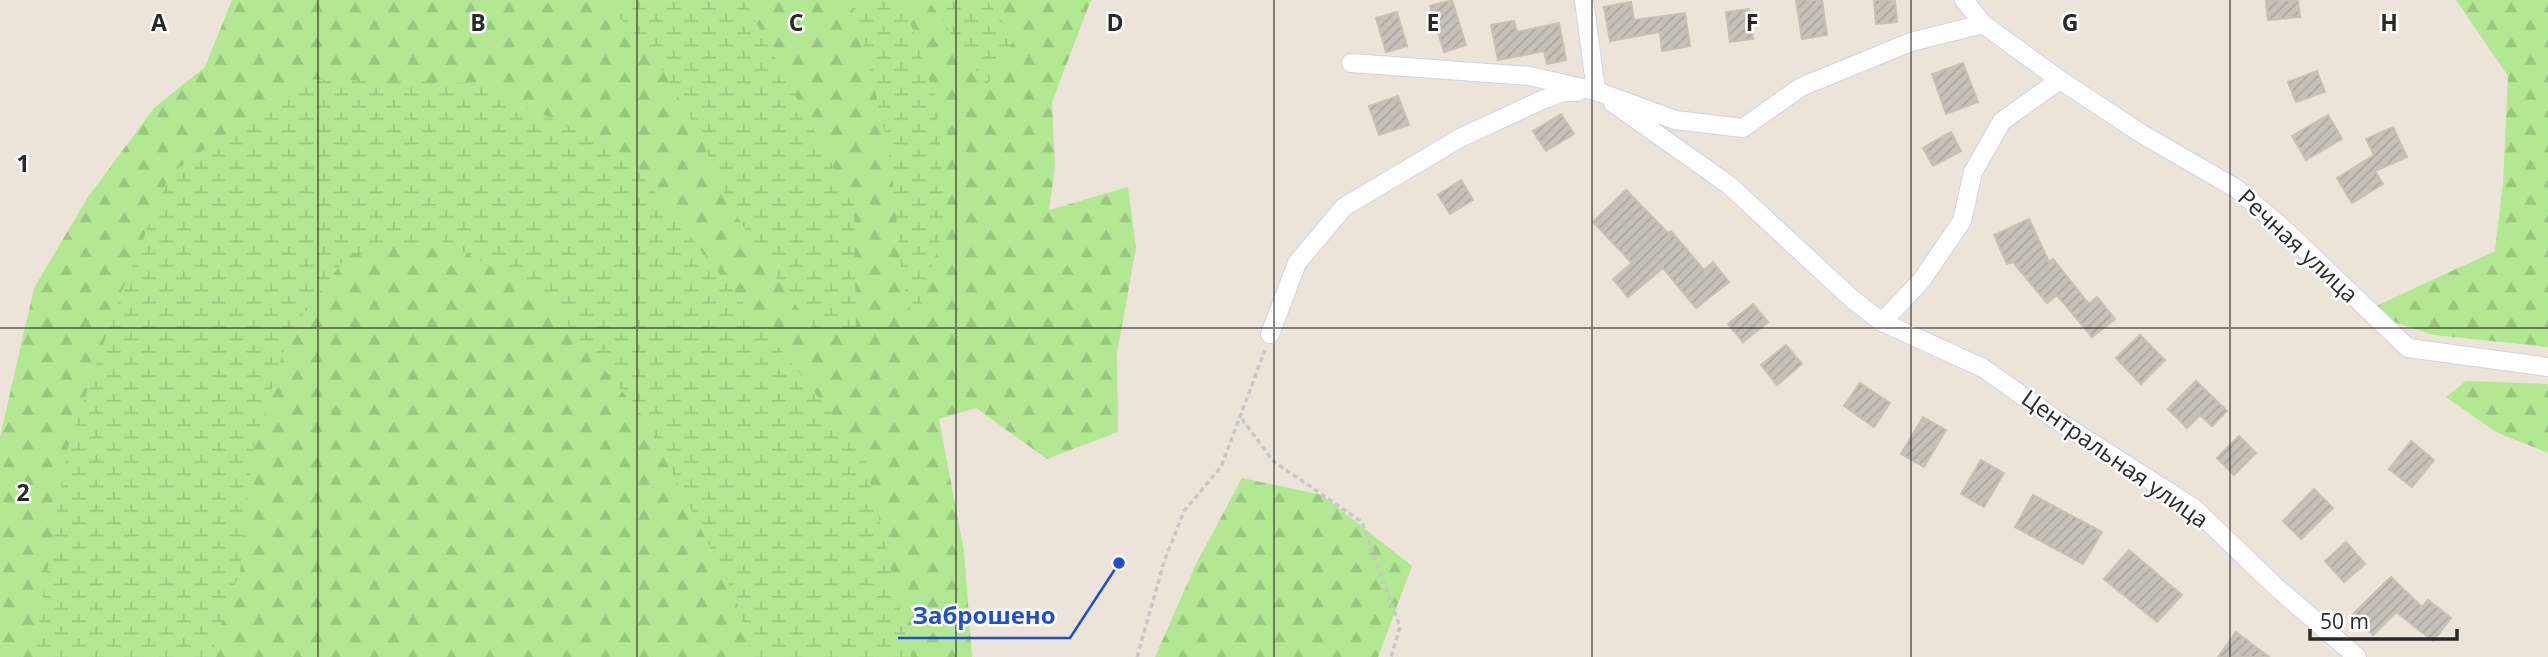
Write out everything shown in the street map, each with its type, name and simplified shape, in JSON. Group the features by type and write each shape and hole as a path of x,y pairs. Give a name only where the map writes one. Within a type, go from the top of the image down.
{"street":[{"path":"1584,0 1596,91"},
{"name":"Речная улица","path":"1964,0 1983,24 2060,80 2141,134 2237,189 2285,230 2409,348 2548,368"},
{"path":"1351,64 1529,76 1596,91 1675,120 1743,128 1801,87 1911,41 1983,24"},
{"path":"1882,322 1921,281 1962,221 1973,172 2002,121 2060,80"},
{"path":"1270,334 1297,263 1344,207 1460,138 1542,100 1563,92 1596,91"},
{"name":"Центральная улица","path":"1596,91 1728,185 1852,299 1882,322 1983,368 2064,425 2194,508 2275,586 2357,657"}],"path":[{"path":"1137,657 1164,562 1184,511 1221,467 1270,334"},
{"path":"1241,418 1273,461 1362,523 1399,627 1391,657"}],"green space":[{"path":"232,0 1091,0 1052,102 1055,167 1049,210 1128,187 1136,248 1117,353 1118,432 1047,459 976,408 939,419 964,551 972,657 0,657 0,437 34,288 88,197 154,108 205,67"},
{"path":"604,0 744,0 854,205 856,336 813,329 729,204 699,134 656,59"},
{"path":"850,0 903,0 935,96 947,215 916,325 902,273 893,183 881,114"},
{"path":"928,0 987,0 1015,39 987,85"},
{"path":"2456,0 2548,0 2548,347 2434,335 2391,321 2376,306 2495,251 2503,183 2508,76"},
{"path":"301,79 479,83 625,155 864,454 911,657 753,657 734,594 644,418 543,294 440,240 347,256 289,334 253,448 240,571 210,657 33,657 68,447 118,301 169,175"},
{"path":"2466,381 2548,384 2548,453 2496,432 2446,397"},
{"path":"1242,478 1322,495 1412,566 1378,657 1155,657 1197,562"}],"building":[{"path":"1452,0 1466,45 1444,52 1430,6"},
{"path":"1796,0 1822,0 1827,35 1802,39"},
{"path":"1874,0 1895,0 1897,22 1876,24"},
{"path":"2298,0 2300,17 2268,20 2266,1"},
{"path":"1631,2 1634,20 1685,13 1690,46 1662,51 1660,32 1610,41 1604,7"},
{"path":"1749,9 1753,39 1730,42 1726,12"},
{"path":"1397,12 1407,46 1386,52 1376,18"},
{"path":"1514,21 1517,32 1559,23 1566,60 1547,64 1544,51 1498,60 1491,25"},
{"path":"1963,63 1978,102 1946,114 1932,74"},
{"path":"2317,71 2325,92 2296,102 2288,82"},
{"path":"1398,96 1409,125 1379,135 1369,106"},
{"path":"1561,114 1574,134 1546,151 1533,131"},
{"path":"2328,115 2342,139 2306,160 2292,136"},
{"path":"2393,127 2407,157 2375,171 2383,184 2352,203 2337,178 2374,155 2366,139"},
{"path":"1951,132 1961,151 1933,166 1923,148"},
{"path":"1461,180 1473,200 1450,214 1438,195"},
{"path":"1626,190 1668,233 1671,231 1704,270 1713,262 1729,282 1696,308 1663,268 1628,297 1613,279 1632,263 1593,222"},
{"path":"2029,219 2049,262 2053,259 2089,304 2097,297 2115,319 2092,337 2057,295 2047,303 2013,262 2007,264 1994,235"},
{"path":"1753,304 1768,322 1743,342 1728,324"},
{"path":"2140,335 2165,360 2141,384 2116,358"},
{"path":"1786,345 1802,364 1777,385 1761,365"},
{"path":"2196,381 2227,411 2212,426 2200,415 2187,428 2168,409"},
{"path":"1860,383 1890,403 1874,427 1844,406"},
{"path":"1923,417 1946,430 1924,467 1901,454"},
{"path":"2239,436 2256,453 2234,475 2217,458"},
{"path":"2411,441 2434,460 2412,487 2389,469"},
{"path":"1981,460 2004,473 1984,507 1961,494"},
{"path":"2314,489 2333,508 2301,539 2283,521"},
{"path":"2033,495 2102,532 2083,564 2015,527"},
{"path":"2346,542 2365,564 2344,582 2325,561"},
{"path":"2129,550 2182,595 2157,622 2104,579"},
{"path":"2391,577 2422,607 2428,600 2451,618 2433,641 2396,612 2373,635 2352,615"},
{"path":"2236,632 2269,657 2218,657"}],"place":[{"name":"Заброшено","path":"1119,563"}]}
